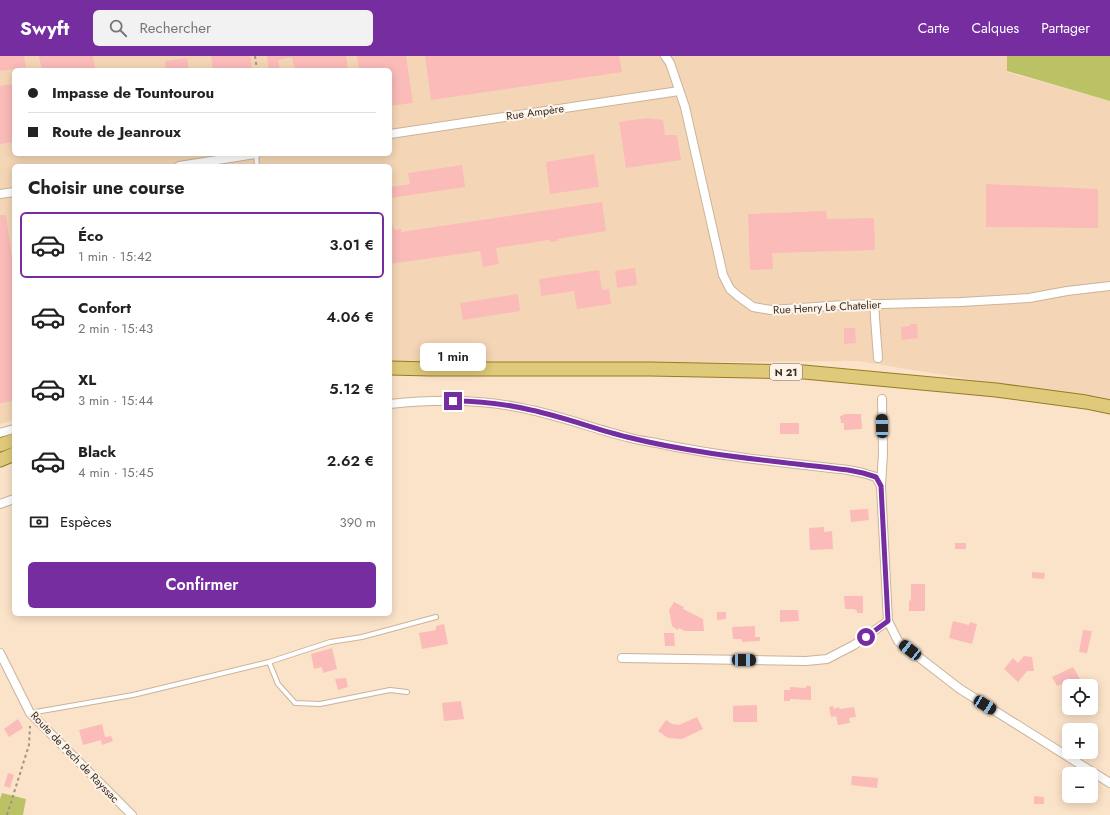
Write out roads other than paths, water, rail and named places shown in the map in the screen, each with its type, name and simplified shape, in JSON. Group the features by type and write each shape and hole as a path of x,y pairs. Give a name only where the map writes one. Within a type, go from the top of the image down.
{"main road":[{"name":"N 21","path":"392,368 650,369 804,372 996,390 1086,402 1110,407"},
{"name":"N 21","path":"392,374 430,369"},
{"path":"0,445 12,441"},
{"path":"0,460 12,455"}],"street":[{"name":"Rue Henry Le Chatelier","path":"665,56 670,63 685,107 723,275 730,289 753,306 771,310 874,304 961,302 1029,298 1067,291 1110,286"},
{"name":"Rue Ampère","path":"392,134 679,91"},
{"path":"193,164 243,156"},
{"path":"0,194 12,192"},
{"path":"874,304 878,358"},
{"path":"882,399 883,453 881,486 888,621 898,641 960,689 1110,783"},
{"path":"392,404 467,401 524,408 627,437 676,447 746,458 863,473 876,477 881,486"},
{"path":"0,433 12,430"},
{"path":"0,504 12,500"},
{"path":"622,658 806,661 827,659 854,645 888,621"},
{"name":"Route de Pech de Rayssac","path":"0,653 30,713 132,815"}],"lane":[{"path":"30,713 133,695 269,662 330,642 362,637 436,617"},
{"path":"269,662 278,684 295,703 320,704 390,690 407,692"}]}
